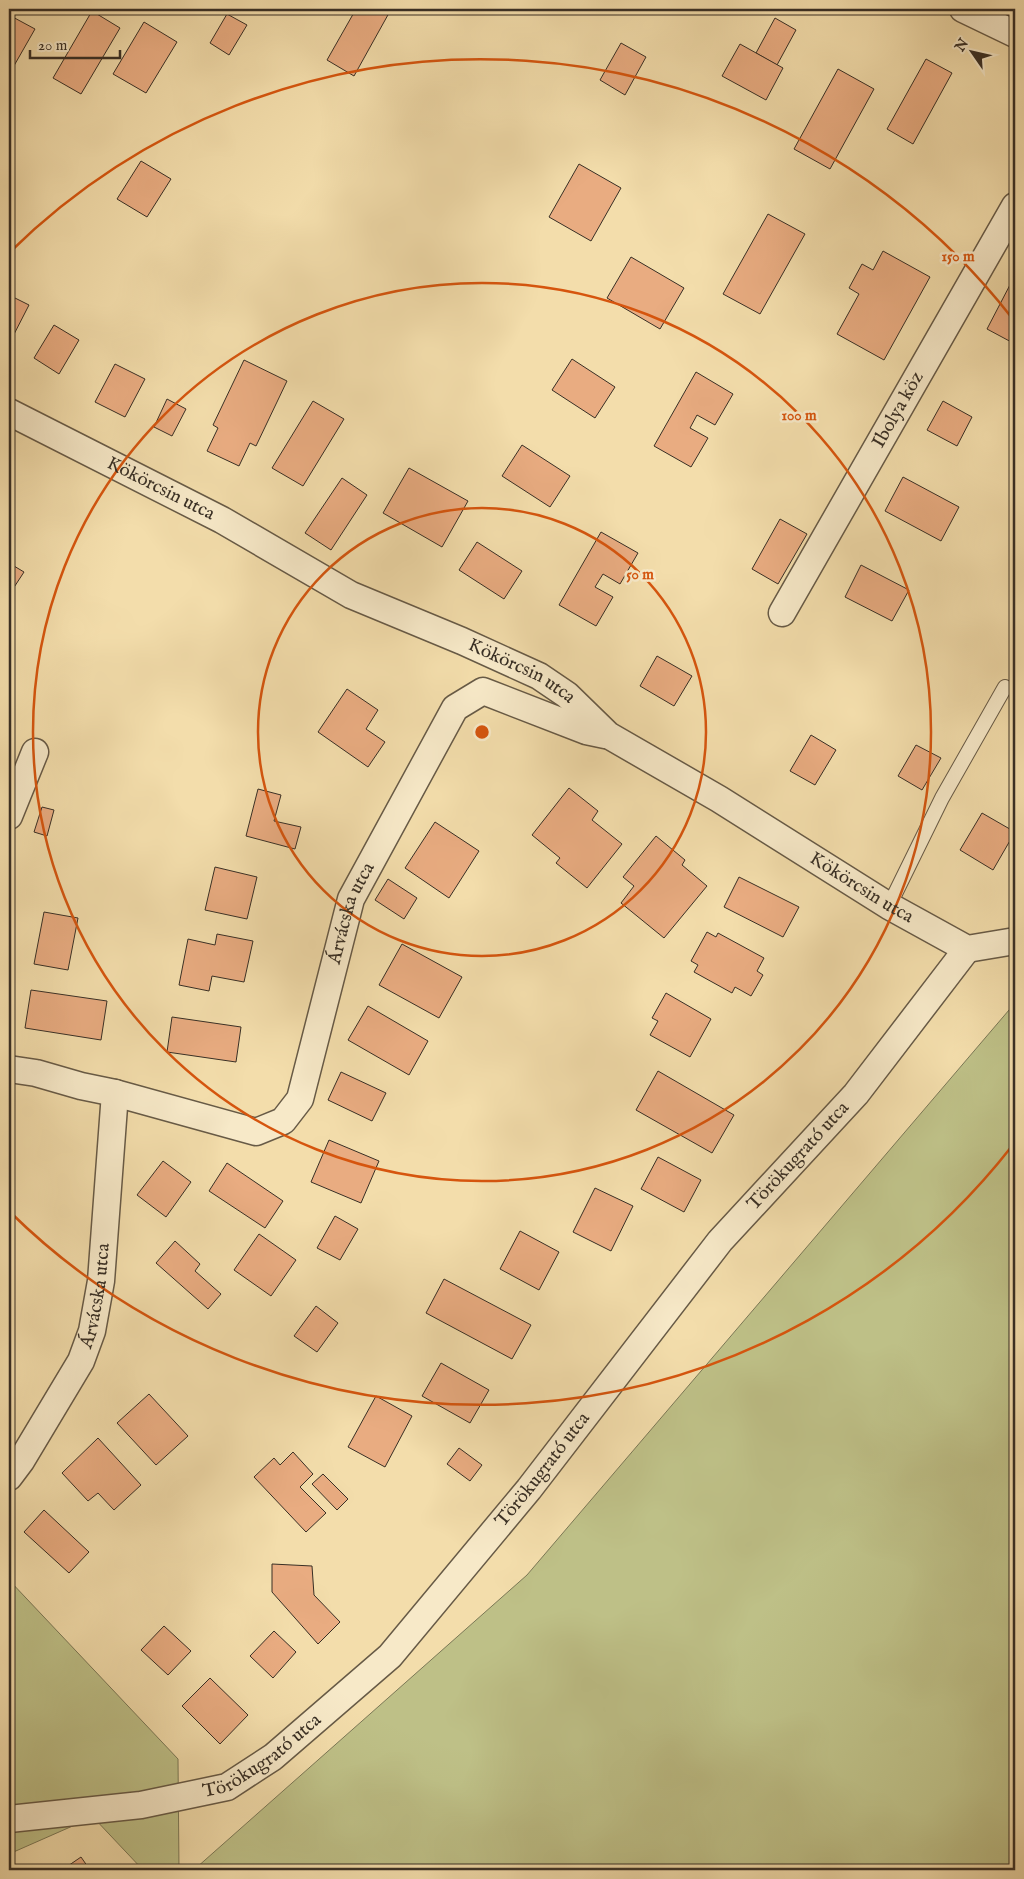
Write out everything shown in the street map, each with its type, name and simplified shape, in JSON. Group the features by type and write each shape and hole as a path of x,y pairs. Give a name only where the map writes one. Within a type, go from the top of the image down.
{"street":[{"path":"963,9 1015,34"},
{"name":"Ibolya köz","path":"782,613 1015,206"},
{"name":"Kökörcsin utca","path":"9,412 222,520 351,595 462,641 539,676 567,695 608,735 719,799 889,906 967,949"},
{"name":"Árvácska utca","path":"9,1069 36,1073 81,1086 115,1093 256,1132 283,1121 300,1100 350,899 455,708 483,691 586,731 608,735"},
{"path":"9,816 34,752"},
{"path":"967,949 1015,941"},
{"name":"Törökugrató utca","path":"9,1819 141,1805 227,1787 272,1757 390,1656 529,1489 720,1241 856,1094 967,949"},
{"name":"Árvácska utca","path":"9,1477 21,1461 81,1361 92,1331 101,1281 115,1093"}],"lane":[{"path":"889,906 942,798 1004,687"}],"green space":[{"path":"1015,1003 1015,1870 197,1870 196,1868 527,1575"},
{"path":"9,1580 178,1759 179,1870 143,1870 93,1817 9,1854"}],"building":[{"path":"356,9 381,9 389,13 354,76 327,60"},
{"path":"92,11 120,28 81,94 53,78"},
{"path":"227,14 247,25 229,55 210,43"},
{"path":"9,15 35,29 11,71 9,70"},
{"path":"775,18 796,30 777,65 756,53"},
{"path":"144,22 177,42 146,93 113,74"},
{"path":"621,43 646,57 625,95 600,80"},
{"path":"740,44 783,68 766,100 722,76"},
{"path":"926,59 952,73 913,144 887,129"},
{"path":"838,69 874,89 830,169 794,149"},
{"path":"141,161 171,179 147,217 117,199"},
{"path":"579,164 621,188 591,241 549,217"},
{"path":"768,214 805,234 760,314 723,294"},
{"path":"883,251 930,277 884,360 837,334 859,294 849,288 862,264 873,270"},
{"path":"631,257 684,288 660,329 607,298"},
{"path":"1012,281 1015,283 1015,344 987,329"},
{"path":"9,295 29,305 9,344"},
{"path":"54,325 79,340 59,374 34,358"},
{"path":"572,359 615,387 595,418 552,390"},
{"path":"244,360 287,381 256,446 250,443 239,466 207,451 218,428 213,425"},
{"path":"115,364 145,379 125,417 95,402"},
{"path":"696,372 733,394 715,425 697,415 690,428 708,438 691,467 654,446"},
{"path":"167,399 186,409 172,436 154,427"},
{"path":"313,401 344,419 303,486 272,468"},
{"path":"943,401 972,417 957,446 927,430"},
{"path":"522,445 570,476 550,507 502,476"},
{"path":"409,468 468,501 442,547 383,513"},
{"path":"903,477 959,507 941,541 885,511"},
{"path":"342,478 367,495 331,550 305,533"},
{"path":"780,519 807,534 778,584 752,569"},
{"path":"601,532 638,553 620,584 603,574 595,587 613,597 596,626 559,605"},
{"path":"477,542 522,571 504,599 459,570"},
{"path":"9,563 24,572 9,595"},
{"path":"861,565 909,590 892,621 845,597"},
{"path":"657,656 692,676 674,706 640,686"},
{"path":"347,689 378,710 366,729 385,742 368,767 318,732"},
{"path":"811,735 836,750 815,785 790,771"},
{"path":"916,745 941,758 922,790 898,776"},
{"path":"569,788 598,811 592,820 622,844 587,888 556,863 560,858 532,835"},
{"path":"258,789 281,795 274,821 301,827 295,849 246,836"},
{"path":"42,807 54,810 47,836 34,832"},
{"path":"982,813 1015,832 993,870 960,850"},
{"path":"435,822 479,851 449,898 405,868"},
{"path":"656,836 685,860 682,865 707,886 664,938 621,903 634,886 623,877"},
{"path":"215,867 257,877 247,919 205,910"},
{"path":"739,877 799,907 783,937 724,907"},
{"path":"388,879 417,898 404,919 375,900"},
{"path":"44,912 78,918 68,970 34,964"},
{"path":"707,932 716,937 718,933 764,958 757,971 763,975 751,996 735,987 732,993 694,972 698,965 691,961"},
{"path":"217,934 253,941 244,982 212,976 209,991 179,985 188,939 215,945"},
{"path":"402,944 462,977 439,1018 379,985"},
{"path":"31,990 107,1001 101,1040 25,1028"},
{"path":"666,993 711,1019 690,1057 650,1035 658,1021 652,1018"},
{"path":"368,1006 428,1041 409,1075 348,1040"},
{"path":"172,1017 241,1027 236,1062 167,1052"},
{"path":"658,1071 734,1115 712,1153 636,1110"},
{"path":"341,1072 386,1093 372,1121 328,1100"},
{"path":"329,1140 379,1161 361,1203 311,1182"},
{"path":"658,1157 701,1180 684,1212 641,1189"},
{"path":"163,1161 191,1182 166,1217 137,1195"},
{"path":"227,1163 283,1201 265,1228 209,1191"},
{"path":"595,1188 633,1206 611,1251 573,1232"},
{"path":"9,1197 14,1197 14,1216 9,1216"},
{"path":"335,1216 358,1229 340,1260 317,1248"},
{"path":"520,1231 559,1252 539,1290 500,1269"},
{"path":"259,1234 296,1260 271,1296 234,1270"},
{"path":"175,1241 200,1264 195,1271 221,1294 208,1309 156,1263"},
{"path":"9,1246 13,1246 13,1265 9,1265"},
{"path":"444,1279 531,1325 512,1359 426,1313"},
{"path":"316,1306 338,1323 317,1352 294,1336"},
{"path":"441,1363 489,1390 470,1423 422,1396"},
{"path":"149,1394 188,1436 156,1465 117,1423"},
{"path":"376,1396 412,1416 385,1467 348,1447"},
{"path":"12,1398 13,1412 9,1412 9,1399"},
{"path":"98,1438 141,1485 114,1510 98,1493 88,1501 62,1473"},
{"path":"459,1448 482,1465 470,1481 447,1464"},
{"path":"293,1452 313,1474 300,1487 326,1513 306,1532 254,1477 274,1458 280,1465"},
{"path":"323,1474 348,1499 337,1510 312,1484"},
{"path":"44,1510 89,1552 69,1573 24,1532"},
{"path":"272,1564 312,1566 314,1595 340,1622 318,1644 272,1592"},
{"path":"164,1626 191,1651 168,1675 141,1650"},
{"path":"274,1631 296,1652 273,1678 250,1656"},
{"path":"210,1678 248,1715 220,1744 182,1706"},
{"path":"81,1857 90,1870 62,1870"}]}
